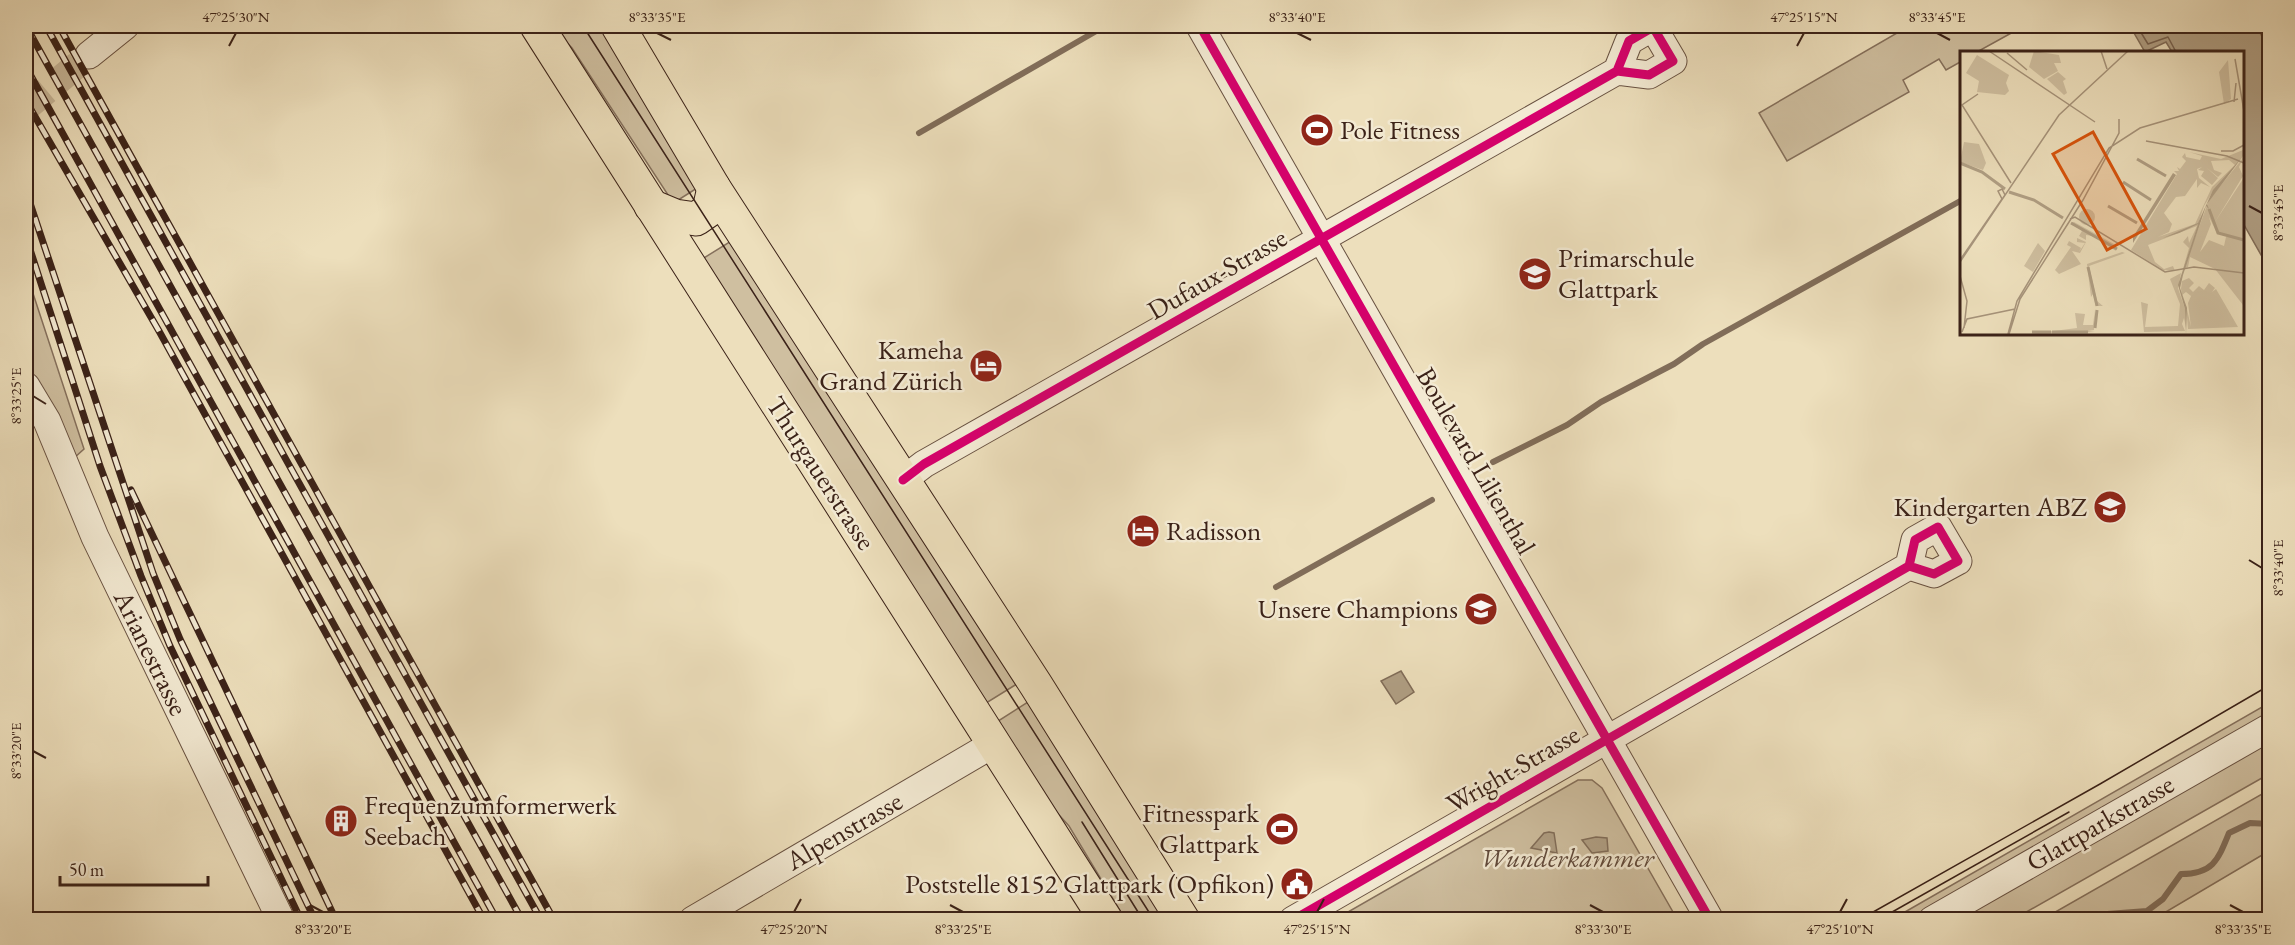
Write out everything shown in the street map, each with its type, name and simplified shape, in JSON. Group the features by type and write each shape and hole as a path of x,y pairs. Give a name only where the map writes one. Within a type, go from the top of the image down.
{"main road":[{"name":"Thurgauerstrasse","path":"537,26 1106,920"},
{"path":"618,26 714,188 1183,919"},
{"path":"651,206 675,216 696,219 709,210 714,188"}],"street":[{"path":"89,55 125,26"},
{"name":"Boulevard Lilienthal","path":"1200,26 1324,239 1710,920"},
{"name":"Dufaux-Strasse","path":"903,480 924,464 1617,71"},
{"name":"Arianestrasse","path":"26,386 47,421 95,537 281,920"},
{"name":"Wright-Strasse","path":"1293,920 1909,566"},
{"name":"Glattparkstrasse","path":"1932,920 2270,728"},
{"name":"Alpenstrasse","path":"693,920 995,743"}],"green space":[{"path":"551,26 607,26 702,185 675,202 670,198 572,48"},
{"path":"1909,26 2024,26 1979,51 1960,51 1960,62 1946,70 1939,59 1903,80 1909,92 1787,161 1759,113"},
{"path":"2256,26 2269,26 2269,49"},
{"path":"736,238 1020,682 983,705 699,261"},
{"path":"26,272 84,449 74,458 45,397 26,368"},
{"path":"1031,700 1170,920 1125,919 1069,826 1042,796 995,723"},
{"path":"2269,703 2269,713 1924,911 1891,920"},
{"path":"2269,741 2269,774 2014,919 1956,920"},
{"name":"Wunderkammer","path":"1578,780 1592,780 1602,788 1677,919 1334,920"},
{"path":"2269,790 2269,851 2154,919 2043,919"}],"water":[{"path":"2130,26 2256,26 2269,49 2269,269 2244,225 2244,51 2171,51 2166,42 2144,51"},
{"path":"1401,671 1414,692 1396,704 1381,681"},
{"path":"1544,833 1554,833 1557,853 1531,848"},
{"path":"1596,837 1607,838 1608,851 1592,853 1582,840"}],"waterway":[{"path":"919,133 1105,26"},
{"path":"1493,462 1567,425 1601,402 1674,364 1703,344 1960,201"},
{"path":"1276,587 1432,500"},
{"path":"2086,920 2094,915 2147,911 2163,899 2181,874 2200,871 2213,864 2229,833 2250,823 2270,824"}],"tunnel":[{"path":"26,108 89,55"}],"tram line":[{"path":"583,26 1154,920"},
{"path":"1859,920 2270,685"},
{"path":"1878,920 2069,812"},
{"path":"1082,822 1143,920"}],"railway":[{"path":"26,26 522,920"},
{"path":"46,26 541,920"},
{"path":"59,26 554,920"},
{"path":"26,67 497,920"},
{"path":"26,101 159,331 484,920"},
{"path":"26,191 153,573 180,639 315,920"},
{"path":"26,237 100,466 141,576 170,646 301,920"},
{"path":"131,490 336,920"}],"cycle path":[{"path":"1200,26 1710,920"},
{"path":"903,480 924,464 1617,71 1649,75 1673,61 1653,27 1629,41 1617,71"},
{"path":"1293,920 1909,566 1915,540 1938,527 1958,561 1934,574 1909,566"}],"place":[{"name":"Pole Fitness","path":"1317,130"},
{"name":"Primarschule Glattpark","path":"1535,274"},
{"name":"Kameha Grand Zürich","path":"986,366"},
{"name":"Kindergarten ABZ","path":"2110,507"},
{"name":"Radisson","path":"1143,531"},
{"name":"Unsere Champions","path":"1481,609"},
{"name":"Frequenzumformerwerk Seebach","path":"341,821"},
{"name":"Fitnesspark Glattpark","path":"1282,829"},
{"name":"Poststelle 8152 Glattpark (Opfikon)","path":"1297,884"}]}
